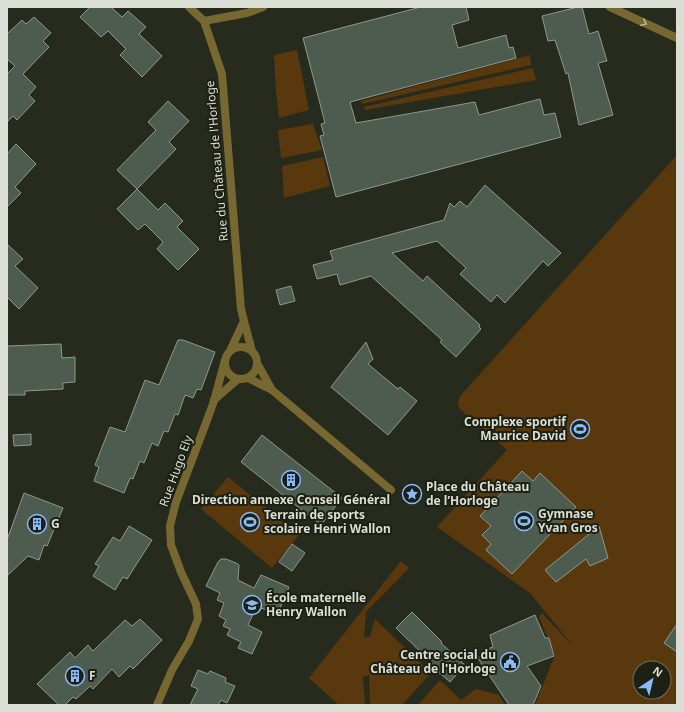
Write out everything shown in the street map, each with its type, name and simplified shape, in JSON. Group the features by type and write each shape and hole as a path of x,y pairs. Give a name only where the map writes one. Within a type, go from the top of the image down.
{"street":[{"path":"189,7 204,20 247,13 263,7"},
{"path":"610,7 677,38"},
{"name":"Rue du Château de l'Horloge","path":"204,20 222,74 241,304 252,351"},
{"path":"230,352 244,321"},
{"path":"238,347 243,347 252,351 258,360 255,373 248,378 233,378 229,374 225,365 227,355 234,348 238,347"},
{"name":"Rue Hugo Ely","path":"157,705 172,670 189,641 198,619 196,604 171,546 170,526 176,502 214,401 225,360"},
{"path":"258,365 272,390"},
{"path":"248,378 272,390 391,490"},
{"name":"Rue Hugo Ely","path":"214,401 238,379"}],"shaded area":[{"path":"297,50 309,110 279,118 274,55"},
{"path":"530,55 531,65 362,104 361,101"},
{"path":"533,68 536,80 365,110 364,107"},
{"path":"313,124 322,150 281,158 278,130"},
{"name":"Complexe sportif Maurice David","path":"677,155 677,705 535,705 555,655 539,617 542,613 573,646 530,593 437,527 507,450 460,409 458,403 461,396"},
{"path":"323,157 330,186 284,198 282,166"},
{"name":"Terrain de sports scolaire Henri Wallon","path":"228,477 299,535 272,568 201,509"},
{"path":"401,561 409,568 366,612 364,637 370,637 375,619 431,673 402,705 370,705 369,675 363,677 365,705 339,705 309,678"},
{"path":"440,680 461,700 476,689 499,695 505,705 418,705"}],"building":[{"path":"90,7 111,7 122,17 128,11 146,27 139,34 162,56 142,77 120,55 126,49 108,31 101,37 80,17"},
{"path":"421,7 466,7 469,20 452,25 458,48 506,35 509,48 513,47 516,58 350,102 356,123 475,102 479,115 540,99 544,115 555,113 561,137 336,197 320,136 324,135 321,124 325,123 303,38"},
{"path":"582,7 589,34 598,31 607,61 598,63 613,115 579,125 568,73 566,74 555,40 548,41 542,16"},
{"path":"34,17 51,33 43,41 49,47 23,74 36,87 29,95 35,101 17,120 13,116 7,122 7,74 15,66 7,59 7,34 22,20 26,24"},
{"path":"168,101 189,121 169,142 176,149 137,189 117,170 156,130 148,122"},
{"path":"16,144 36,164 15,187 21,193 7,207 7,154"},
{"path":"485,185 561,253 548,266 543,261 505,303 497,295 491,302 460,274 466,268 437,241 392,253 423,281 427,276 480,325 479,327 481,329 456,357 440,342 442,340 371,276 340,285 337,274 317,279 313,265 333,260 330,251 444,220 450,203 454,207 460,201 467,207"},
{"path":"137,189 158,210 165,203 183,221 177,227 199,249 178,270 157,249 163,242 145,224 138,230 117,209"},
{"path":"7,244 23,259 15,266 38,288 19,309 7,297"},
{"path":"291,286 295,301 280,305 276,290"},
{"path":"178,340 183,340 215,352 201,390 197,389 193,398 185,395 178,415 175,414 168,432 164,431 158,446 152,443 144,463 140,461 133,479 130,478 124,493 94,481 99,467 95,465 110,427 125,432 145,380 159,385"},
{"path":"366,342 373,359 368,364 398,389 400,387 417,401 388,435 331,387"},
{"path":"61,344 62,358 75,357 75,382 63,383 63,389 25,391 25,395 7,395 7,346"},
{"path":"31,434 31,445 14,446 13,435"},
{"name":"Direction annexe Conseil Général","path":"262,435 342,498 321,525 241,462"},
{"name":"Gymnase Yvan Gros","path":"522,471 533,481 540,473 576,507 512,574 486,550 491,544 482,535 491,526 480,516"},
{"name":"G","path":"24,493 63,508 47,546 44,545 39,560 28,556 7,576 7,540"},
{"path":"129,526 152,540 127,579 123,577 115,590 93,576 99,566 95,564 113,537 120,541"},
{"path":"599,526 608,558 590,566 586,559 556,582 545,570"},
{"path":"292,544 305,553 292,571 279,562"},
{"name":"École maternelle Henry Wallon","path":"221,559 226,559 239,565 238,580 254,588 261,575 289,587 277,615 257,606 248,625 262,632 252,654 238,648 241,642 227,635 230,629 223,626 226,620 219,616 224,603 217,600 220,593 206,586"},
{"path":"412,612 442,642 441,643 465,665 450,682 429,664 431,662 396,628"},
{"name":"Centre social du Château de l'Horloge","path":"535,615 545,638 549,638 554,656 527,666 541,686 533,705 509,705 477,657 488,654 487,649 493,647 490,635"},
{"path":"140,619 162,640 133,669 130,666 119,677 112,669 93,689 90,686 76,699 73,697 65,705 59,705 37,684 70,652 75,658 88,645 93,651 125,620 132,626"},
{"path":"677,624 677,652 664,643"},
{"path":"198,670 208,674 210,671 226,678 225,682 235,686 227,703 221,700 218,705 190,705 198,689 191,686"}],"place":[{"name":"Complexe sportif Maurice David","path":"580,429"},
{"name":"Direction annexe Conseil Général","path":"291,480"},
{"name":"Place du Château de l’Horloge","path":"412,494"},
{"name":"Gymnase Yvan Gros","path":"524,521"},
{"name":"Terrain de sports scolaire Henri Wallon","path":"250,522"},
{"name":"G","path":"37,524"},
{"name":"École maternelle Henry Wallon","path":"252,605"},
{"name":"Centre social du Château de l'Horloge","path":"510,662"},
{"name":"F","path":"75,676"}]}
